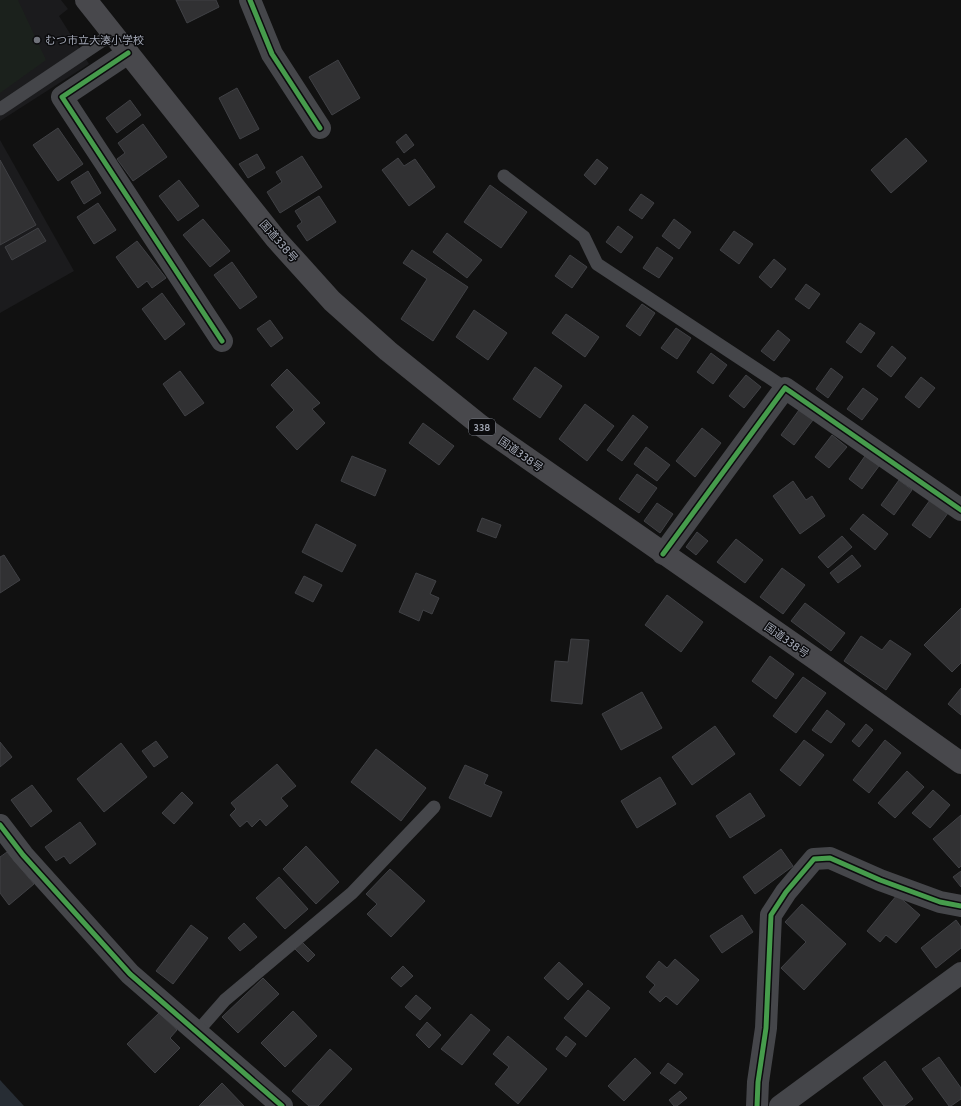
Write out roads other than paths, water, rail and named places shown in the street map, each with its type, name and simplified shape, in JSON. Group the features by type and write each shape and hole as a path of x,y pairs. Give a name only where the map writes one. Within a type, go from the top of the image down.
{"highway":[{"name":"国道338号","path":"86,0 276,239 332,301 388,351 480,425 821,663 961,763"}],"street":[{"path":"250,0 272,54 320,128"},
{"path":"128,53 62,97 222,341"},
{"path":"663,554 785,388 961,510"},
{"path":"0,825 23,855 130,974 282,1106"},
{"path":"757,1106 758,1082 766,1028 772,915 786,892 814,859 830,858 895,886 940,902 961,906"},
{"path":"780,1106 961,973"}],"lane":[{"path":"0,109 112,34"},
{"path":"504,176 584,237 597,264 785,388"},
{"path":"197,1032 225,1000 352,893 434,807"}],"place":[{"name":"むつ市立大湊小学校","path":"37,40"}]}
